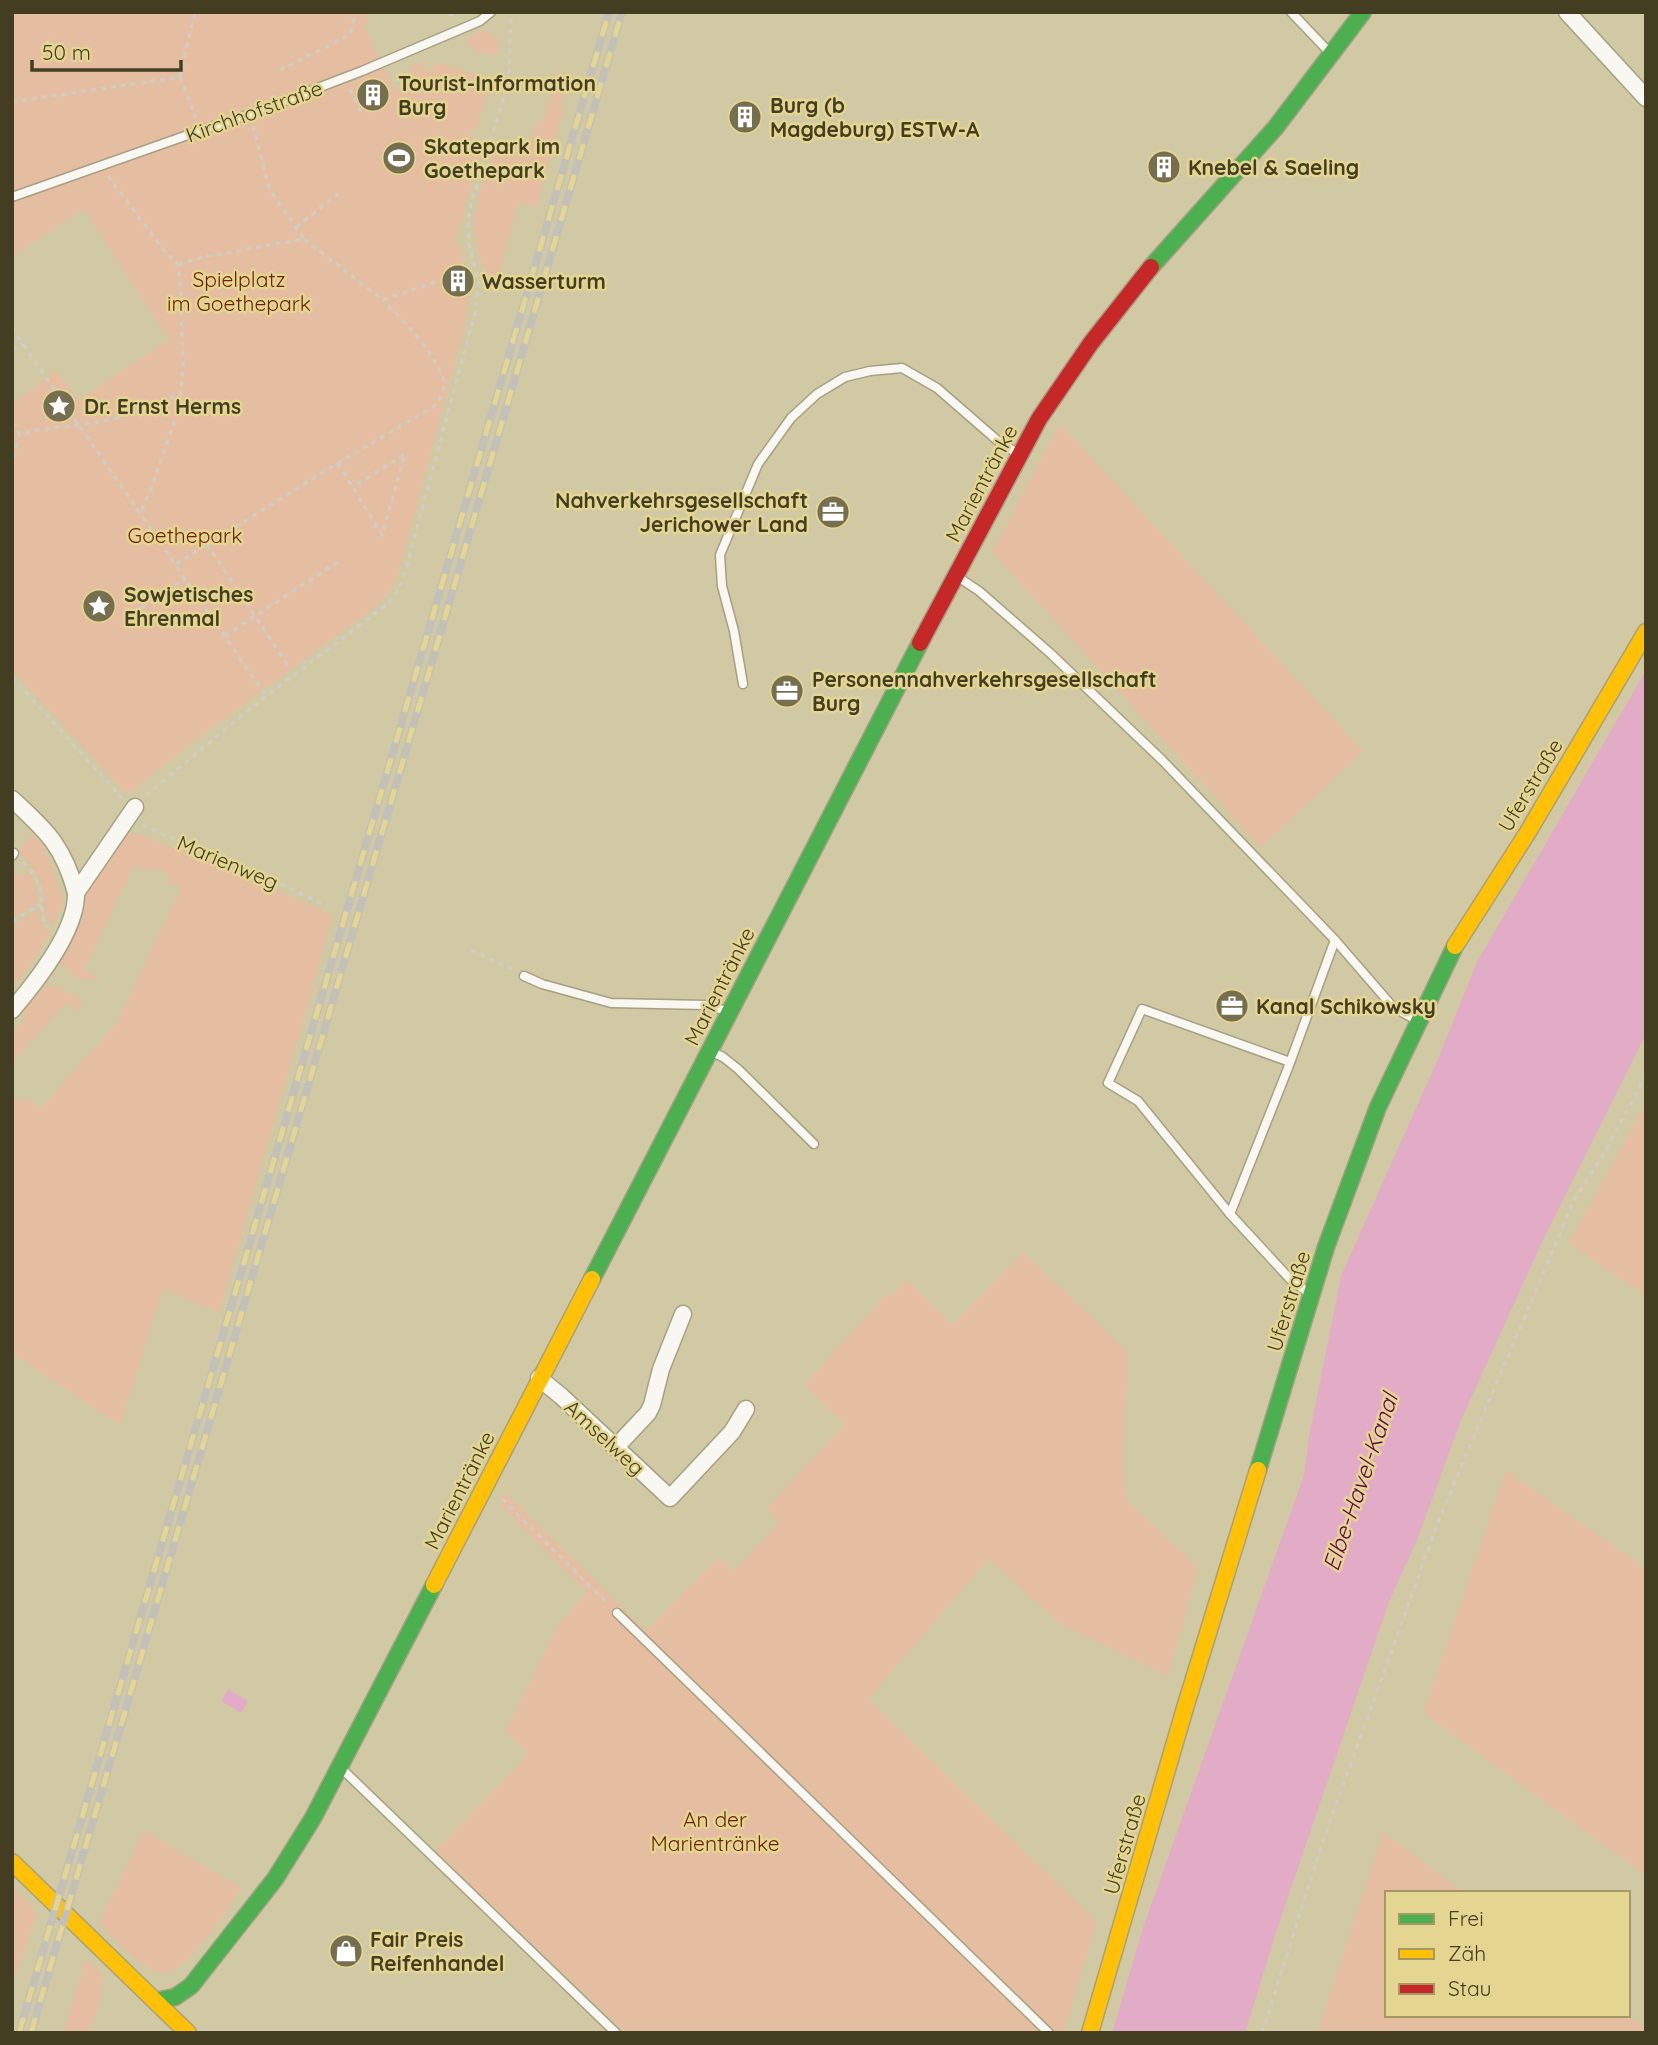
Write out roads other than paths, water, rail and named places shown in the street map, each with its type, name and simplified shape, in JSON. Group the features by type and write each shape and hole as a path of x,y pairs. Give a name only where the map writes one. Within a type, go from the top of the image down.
{"street":[{"name":"Marientränke","path":"156,2000 176,1997 191,1986 275,1879 313,1818 955,576 1039,419 1127,296 1276,127 1363,12"},
{"path":"1567,12 1646,98"},
{"name":"Uferstraße","path":"1090,2033 1185,1708 1311,1295 1378,1107 1453,949 1528,832 1646,632"},
{"path":"12,799 58,846 76,893 73,917 64,936 44,969 12,1010"},
{"path":"76,893 132,812"},
{"path":"616,1447 648,1413 656,1396 661,1369 683,1314"},
{"name":"Amselweg","path":"539,1378 670,1497 732,1432 746,1409"},
{"path":"12,1862 188,2033"}],"lane":[{"name":"Kirchhofstraße","path":"12,197 345,78 480,20 491,12"},
{"path":"1291,12 1331,55"},
{"path":"743,684 734,631 722,586 720,555 758,464 791,418 817,394 845,377 902,368 937,388 998,441 1020,454"},
{"path":"955,576 979,591 1050,653 1162,760 1335,940 1393,1006 1418,1021"},
{"path":"1230,1214 1335,940"},
{"path":"524,976 542,984 611,1003 705,1005 730,1012"},
{"path":"1290,1062 1142,1009 1108,1083 1138,1101 1230,1214 1290,1279 1311,1295"},
{"path":"710,1051 738,1069 814,1144"},
{"path":"617,1613 1049,2033"},
{"path":"339,1767 616,2033"}],"water":[{"name":"Elbe-Havel-Kanal","path":"1646,670 1646,1034 1543,1240 1462,1418 1417,1540 1389,1602 1278,1926 1245,2033 1112,2033 1143,1928 1304,1475 1309,1436 1341,1276 1438,1059 1477,962"},
{"path":"228,1689 248,1701 241,1713 221,1701"}],"railway":[{"path":"19,2033 609,12"},
{"path":"31,2033 622,12"}],"place":[{"name":"Tourist-Information Burg","path":"373,95"},
{"name":"Burg (b Magdeburg) ESTW-A","path":"745,117"},
{"name":"Skatepark im Goethepark","path":"399,158"},
{"name":"Knebel & Saeling","path":"1164,167"},
{"name":"Wasserturm","path":"458,281"},
{"name":"Dr. Ernst Herms","path":"59,406"},
{"name":"Nahverkehrsgesellschaft Jerichower Land","path":"833,512"},
{"name":"Sowjetisches Ehrenmal","path":"99,606"},
{"name":"Personennahverkehrsgesellschaft Burg","path":"787,691"},
{"name":"Kanal Schikowsky","path":"1232,1006"},
{"name":"Fair Preis Reifenhandel","path":"346,1951"}],"park label":[{"name":"Spielplatz im Goethepark","path":"239,291"},
{"name":"Goethepark","path":"185,535"},
{"name":"An der Marientränke","path":"715,1831"}]}
